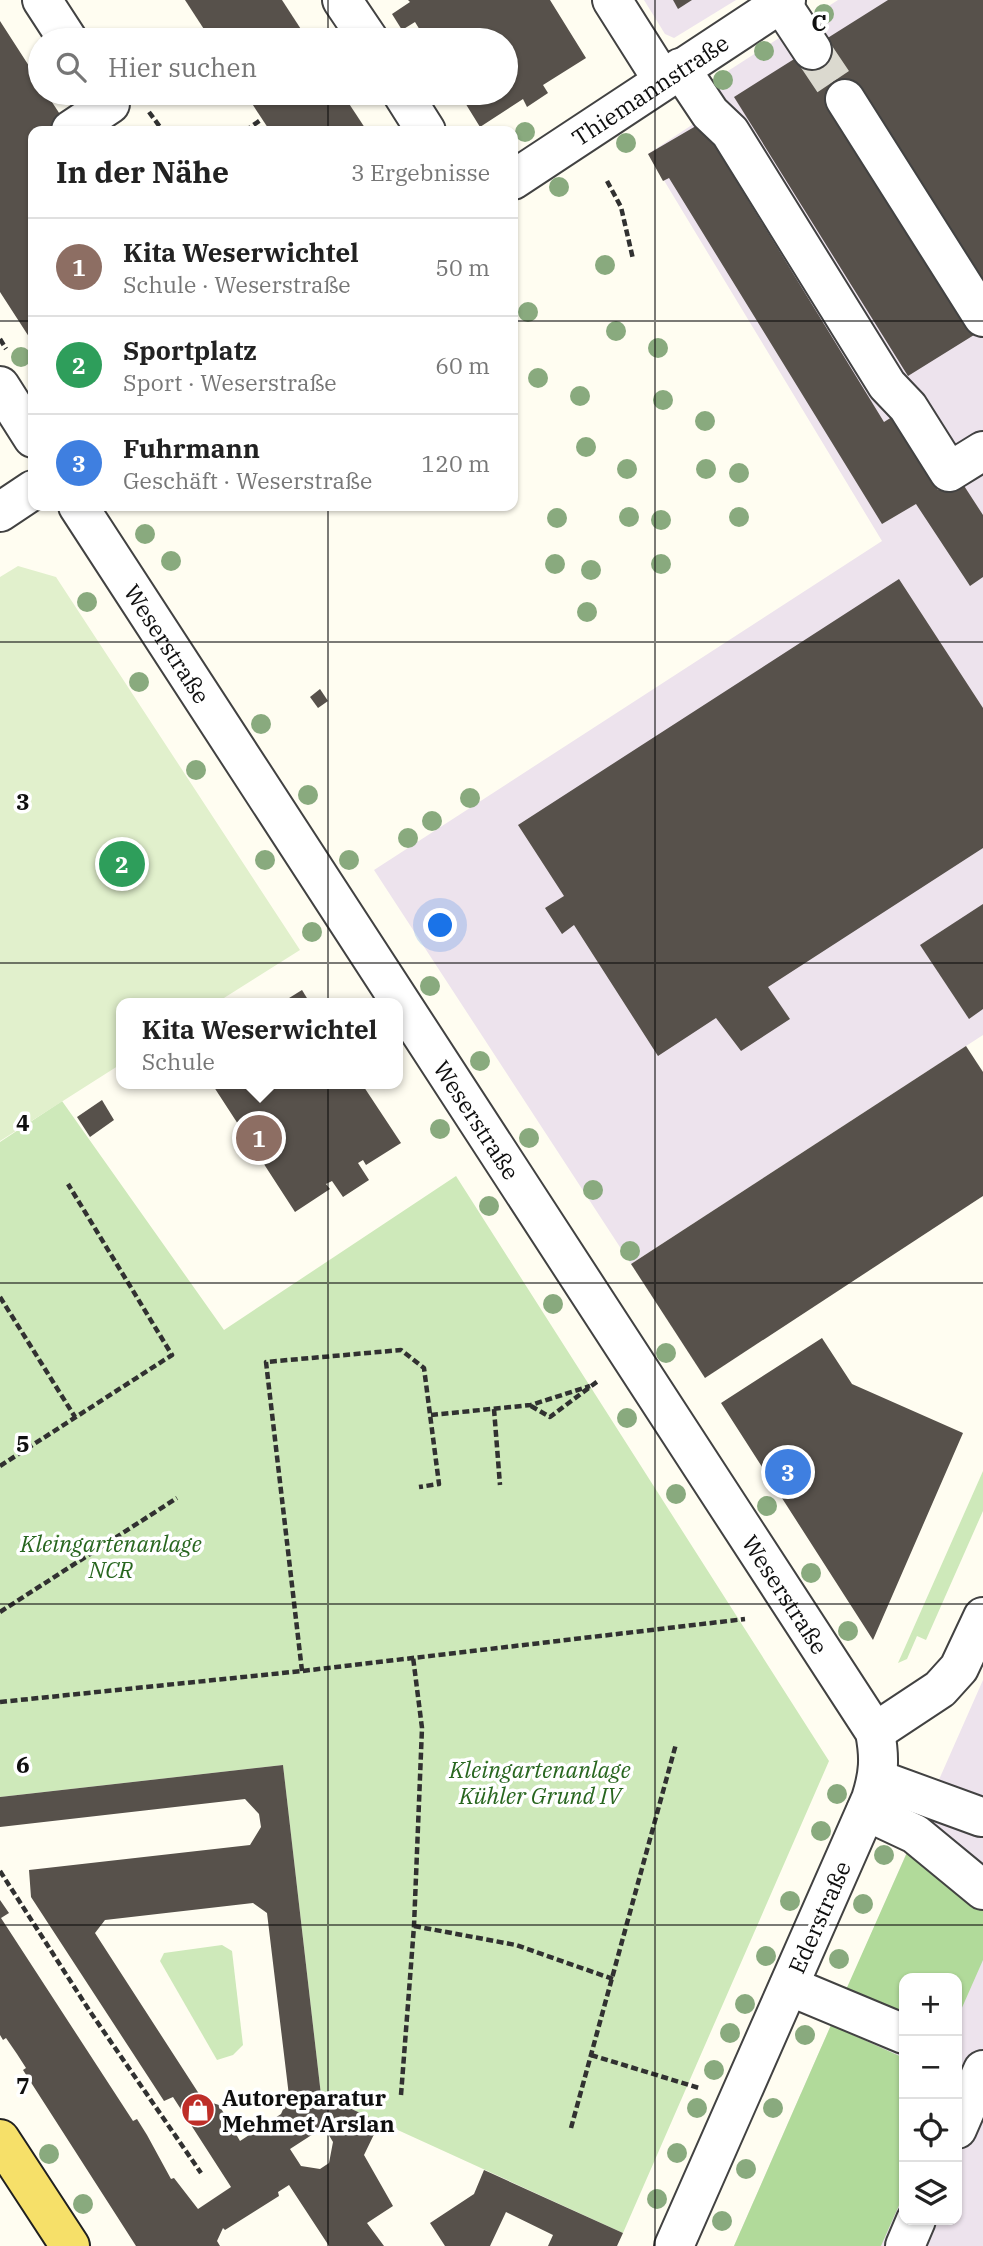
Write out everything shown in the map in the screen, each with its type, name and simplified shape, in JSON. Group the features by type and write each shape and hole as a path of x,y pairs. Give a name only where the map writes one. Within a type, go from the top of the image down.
{"main road":[{"path":"0,2139 10,2179 70,2246"}],"street":[{"path":"42,0 60,28"},
{"path":"342,0 361,28"},
{"path":"612,0 671,74 730,132 887,385 908,407 949,472 983,451"},
{"path":"784,2 812,50"},
{"name":"Thiemannstraße","path":"518,177 784,2"},
{"path":"845,99 983,317"},
{"path":"410,105 423,126"},
{"path":"81,126 123,110"},
{"path":"0,386 28,430"},
{"path":"0,512 28,493"},
{"name":"Weserstraße","path":"81,511 398,998"},
{"name":"Weserstraße","path":"403,1006 875,1732"},
{"path":"875,1732 940,1689 959,1668 983,1617"},
{"name":"Ederstraße","path":"677,2245 871,1795 880,1757 875,1732"},
{"path":"871,1795 982,1817"},
{"path":"871,1795 983,1889"},
{"path":"789,1986 899,2032"},
{"path":"962,2058 983,2069 962,2117"},
{"path":"905,2246 914,2225"}],"path":[{"path":"123,110 153,126"},
{"path":"252,126 262,119"},
{"path":"607,181 621,207 633,259"},
{"path":"0,1466 172,1355 68,1184"},
{"path":"0,1297 75,1417"},
{"path":"302,1671 266,1362 401,1350 424,1368 439,1484 419,1487"},
{"path":"530,1405 550,1417 598,1381"},
{"path":"431,1415 530,1405 590,1386"},
{"path":"494,1409 500,1485"},
{"path":"0,1612 177,1497"},
{"path":"0,1702 302,1671 745,1619"},
{"path":"401,2095 414,1926 422,1728 413,1657"},
{"path":"571,2129 676,1744"},
{"path":"0,1871 89,2010 201,2173"},
{"path":"414,1926 516,1945 613,1979"},
{"path":"591,2055 699,2088"}],"shaded area":[{"path":"644,0 736,0 674,38 665,34"},
{"path":"838,0 983,0 983,1035 631,1264 374,870 882,541 648,154 719,107 712,83 714,80"},
{"path":"983,1680 983,2246 734,2246"}],"green space":[{"path":"18,566 56,577 300,950 224,998 116,998 116,1067 0,1141 0,577"},
{"name":"Kleingartenanlage Kühler Grund IV","path":"62,1101 224,1330 456,1176 829,1761 623,2233 321,2095 283,1765 0,1797 0,1142"},
{"path":"983,1471 983,1511 926,1640 917,1636 907,1659 898,1663"},
{"path":"909,1848 935,1863 983,1910 983,1960 962,2008 962,1973 899,1973 899,2016 845,1992"},
{"path":"222,1945 232,1951 243,2045 233,2055 217,2060 160,1961 164,1953"},
{"path":"831,2025 899,2056 899,2205 881,2246 734,2246"}],"building":[{"path":"185,0 282,0 300,28 203,28"},
{"path":"408,0 550,0 586,58 543,85 548,93 527,107 523,99 518,102 518,28 419,28 415,22 401,28 392,14 410,2"},
{"path":"673,0 692,0 678,9"},
{"path":"888,0 983,0 983,287 870,101 831,108 974,335 908,376 734,97"},
{"path":"0,21 28,64 28,105 54,105 68,126 28,126 28,335 0,292"},
{"path":"253,105 350,105 364,126 267,126"},
{"path":"466,105 514,105 482,126"},
{"path":"701,123 884,422 892,417 938,490 959,478 983,515 983,577 970,586 916,504 882,524 669,178 663,181 648,154"},
{"path":"899,579 983,708 983,848 768,987 790,1019 741,1051 716,1018 658,1056 574,925 562,934 545,908 564,896 518,825"},
{"path":"320,689 328,701 318,708 310,697"},
{"path":"983,904 983,1009 969,1019 920,945"},
{"path":"302,990 307,998 289,998"},
{"path":"966,1046 983,1072 983,1196 705,1378 631,1264"},
{"path":"215,1089 365,1089 401,1143 366,1165 363,1160 358,1163 369,1180 343,1197 332,1181 326,1184 330,1189 295,1212"},
{"path":"102,1100 114,1120 90,1137 77,1117"},
{"path":"822,1338 852,1384 963,1433 873,1640 721,1403"},
{"path":"283,1765 321,2095 380,2122 364,2155 393,2206 367,2223 384,2246 329,2246 289,2185 278,2192 279,2196 225,2230 223,2228 217,2241 220,2246 136,2246 23,2070 26,2068 17,2054 6,2038 3,2040 0,2035 0,1900 9,1913 1,1918 133,2121 137,2119 171,2179 174,2178 198,2209 231,2187 173,2097 164,2101 31,1897 29,1870 250,1845 261,1827 259,1814 245,1799 0,1827 0,1797","holes":["253,1903 267,1913 289,2096 281,2114 240,2141 219,2105 203,2100 95,1933 105,1920","324,2127 333,2142 329,2163 320,2169 301,2166 290,2149"]},
{"path":"484,2170 623,2233 617,2246 548,2246 553,2235 506,2212 490,2246 445,2246 430,2223 474,2194"}],"tunnel":[{"path":"812,50 845,99"}],"place":[{"name":"Sportplatz","path":"122,864"},
{"name":"Kita Weserwichtel","path":"259,1138"},
{"name":"Fuhrmann","path":"788,1472"},
{"name":"Autoreparatur Mehmet Arslan","path":"198,2110"}],"park label":[{"name":"Kleingartenanlage NCR","path":"111,1556"}]}
